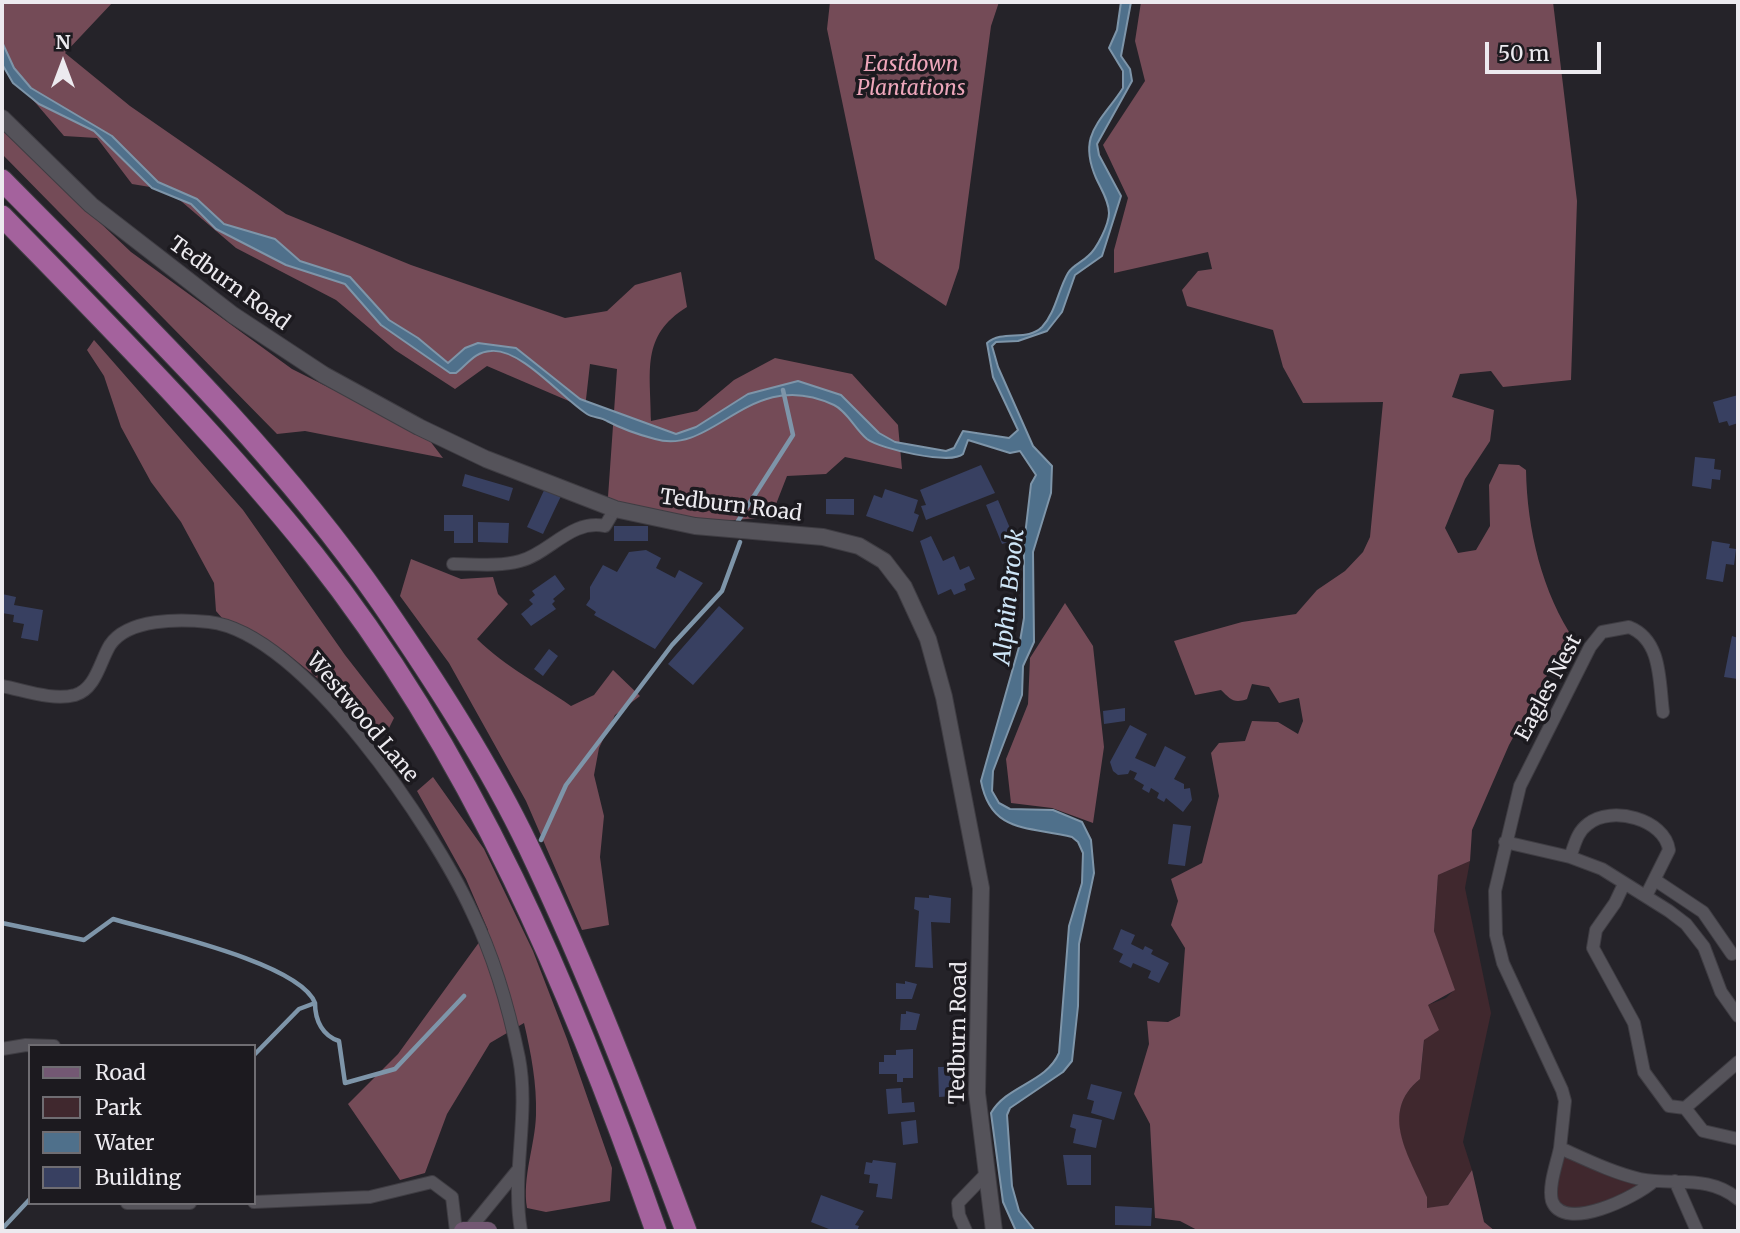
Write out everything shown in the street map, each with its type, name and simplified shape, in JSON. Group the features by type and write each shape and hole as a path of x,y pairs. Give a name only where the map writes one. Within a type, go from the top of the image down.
{"highway":[{"path":"2,180 225,410 306,504 380,601 470,742 528,845 599,1005 685,1231"},
{"path":"2,216 193,415 314,556 394,668 483,816 534,924 581,1030 656,1230"}],"main road":[{"path":"466,1231 488,1231"}],"street":[{"name":"Tedburn Road","path":"2,118 91,205 233,315 324,375 486,459 615,509 695,526 823,537 859,546 884,561 917,610 944,697 981,888 977,1093 994,1231"},
{"path":"453,564 497,565 521,561 580,527 593,523 605,526 615,509"},
{"name":"Westwood Lane","path":"2,686 62,697 78,694 100,671 110,646 126,630 166,622 210,622 224,626 261,642 288,662 384,769 427,831 472,911 505,1002 519,1060 523,1133 517,1170 521,1231"},
{"name":"Eagles Nest","path":"1505,842 1520,786 1590,647 1602,632 1629,627 1644,635 1657,660 1662,712"},
{"path":"1570,857 1579,832 1598,818 1633,817 1643,821 1668,841 1669,850 1647,894"},
{"path":"1654,1181 1639,1192 1582,1218 1559,1214 1551,1198 1565,1101 1503,964 1496,935 1495,891 1505,842 1570,857 1602,869 1647,894 1693,931 1712,962 1721,992 1738,1016"},
{"path":"1655,880 1703,912 1732,954"},
{"path":"1625,884 1596,930 1593,948 1634,1023 1639,1055 1648,1078 1669,1106 1685,1108 1703,1131 1738,1139"},
{"path":"2,1049 28,1045"},
{"path":"1685,1108 1738,1062"},
{"path":"1559,1147 1629,1175 1654,1181 1698,1181 1718,1186 1738,1199"},
{"path":"466,1231 517,1170"},
{"path":"966,1231 959,1215 958,1203 986,1174"},
{"path":"1675,1181 1697,1231"},
{"path":"256,1202 370,1197 432,1182 452,1197 456,1231"}],"green space":[{"path":"2,2 113,2 65,53 130,106 286,214 411,265 565,318 607,311 635,285 681,272 687,307 662,330 651,356 651,421 697,411 734,380 775,358 852,374 898,425 902,469 845,457 826,474 787,476 771,517 711,522 643,513 608,497 617,369 590,364 585,408 487,366 455,389 395,350 336,300 236,248 168,190 132,184 97,138 64,136 2,64"},
{"name":"Eastdown Plantations","path":"830,2 999,2 991,26 959,268 946,306 875,259 827,29"},
{"path":"1141,2 1553,2 1577,201 1571,380 1503,387 1491,371 1460,374 1452,397 1494,410 1490,441 1465,479 1445,528 1458,553 1476,550 1490,526 1489,485 1499,464 1519,465 1526,470 1529,515 1538,560 1563,622 1575,641 1556,659 1509,745 1472,830 1470,861 1438,875 1434,931 1455,990 1428,1005 1439,1030 1424,1040 1420,1079 1408,1092 1401,1106 1399,1121 1406,1151 1427,1197 1427,1208 1448,1205 1472,1170 1484,1222 1495,1231 1199,1231 1180,1221 1155,1218 1150,1124 1134,1094 1149,1044 1147,1021 1168,1022 1180,1016 1185,948 1171,925 1178,901 1171,879 1202,863 1219,796 1211,753 1219,743 1245,741 1252,721 1278,722 1298,734 1303,721 1299,698 1279,703 1269,687 1252,684 1247,699 1239,701 1230,698 1221,690 1195,695 1174,641 1242,622 1296,614 1317,590 1345,571 1363,552 1370,537 1383,402 1303,403 1283,367 1273,330 1187,306 1182,290 1198,271 1212,269 1208,252 1114,273 1114,250 1128,198 1103,145 1145,81 1135,41"},
{"path":"2,130 131,252 292,369 427,437 443,458 305,431 277,434 2,154"},
{"path":"94,340 243,510 345,655 394,718 386,734 284,651 228,625 216,611 214,583 181,522 151,482 121,427 104,376 87,350"},
{"path":"411,559 461,579 493,577 498,594 508,604 477,639 511,667 571,706 594,695 613,670 640,696 615,715 599,748 594,775 604,816 600,857 609,925 582,930 526,801 449,663 400,596"},
{"path":"1065,603 1093,646 1104,747 1093,823 1052,808 1011,803 1006,759 1028,704 1030,658"},
{"path":"433,777 484,849 533,951 612,1168 610,1201 546,1212 527,1208 527,1173 536,1103 524,1023 490,1043 447,1114 425,1173 400,1180 348,1104 398,1054 488,930 466,879 417,791"},
{"path":"1470,861 1465,888 1491,1013 1463,1142 1472,1170 1448,1205 1427,1209 1427,1197 1406,1151 1399,1121 1401,1106 1408,1092 1420,1079 1428,1005 1446,998 1454,990 1434,931 1438,875"},
{"path":"1567,1155 1639,1186 1586,1212 1573,1213 1558,1202 1555,1189 1561,1158"}],"water":[{"path":"1121,2 1131,2 1121,56 1130,69 1132,81 1097,144 1099,155 1121,196 1102,256 1075,275 1062,312 1047,331 1018,341 996,342 992,346 998,367 1033,446 1052,466 1051,493 1033,552 1034,642 1023,666 1022,695 993,771 992,791 999,803 1010,809 1053,810 1082,822 1091,840 1094,873 1079,944 1078,1006 1072,1061 1063,1072 1010,1108 1007,1115 1012,1186 1019,1211 1035,1231 1016,1231 1003,1202 991,1113 1007,1096 1045,1071 1059,1053 1069,926 1082,883 1083,853 1078,842 1072,837 1028,829 1003,820 986,798 981,781 1019,647 1024,618 1024,544 1031,484 1036,475 1020,451 1010,453 968,440 963,454 956,457 931,457 900,451 867,439 843,411 834,405 805,396 779,396 756,403 696,436 676,441 655,439 587,414 528,365 503,352 480,354 456,373 450,373 381,325 345,284 286,265 216,229 191,204 152,188 94,131 39,104 13,83 2,64 2,42 14,68 31,88 112,136 158,182 197,199 224,224 275,239 300,261 350,277 389,320 418,338 448,363 465,348 478,343 516,348 580,399 676,434 696,427 748,394 798,381 841,395 879,433 895,442 946,451 954,448 963,431 1009,438 1018,430 993,377 987,343 1000,337 1029,334 1042,327 1051,315 1068,273 1091,253 1105,230 1109,209 1096,178 1089,150 1094,129 1123,88 1123,71 1109,48 1117,30"}],"building":[{"path":"1738,395 1738,423 1729,426 1727,421 1719,423 1713,402"},
{"path":"1695,457 1715,459 1714,469 1721,470 1720,480 1712,479 1711,489 1692,486"},
{"path":"981,465 995,493 926,520 921,506 926,505 920,490"},
{"path":"465,474 513,488 509,501 462,486"},
{"path":"546,486 562,494 543,534 527,527"},
{"path":"885,489 918,500 914,513 919,515 913,532 866,516 874,495 882,498"},
{"path":"826,499 854,499 854,515 826,514"},
{"path":"998,500 1015,540 1002,544 986,505"},
{"path":"444,515 473,515 473,543 454,543 454,531 444,531"},
{"path":"478,522 509,523 508,543 478,542"},
{"path":"614,526 648,526 648,541 614,541"},
{"path":"931,536 943,561 954,556 960,570 969,566 975,579 964,584 966,590 954,595 951,589 938,595 920,541"},
{"path":"1712,541 1730,544 1729,548 1736,549 1734,565 1726,564 1723,582 1706,579"},
{"path":"646,550 661,558 656,568 675,578 679,570 703,583 655,649 594,615 596,612 586,605 590,599 590,587 603,565 617,572 629,552"},
{"path":"555,575 565,589 553,599 555,601 552,604 556,609 531,626 521,614 533,604 529,600 535,595 532,591"},
{"path":"2,594 16,597 14,605 43,610 38,641 21,638 24,624 13,622 14,615 2,613"},
{"path":"719,606 744,628 693,685 668,664"},
{"path":"1732,636 1738,638 1738,679 1724,677"},
{"path":"549,649 558,656 543,676 534,669"},
{"path":"1125,708 1125,721 1104,724 1103,711"},
{"path":"1130,725 1147,734 1135,758 1155,767 1165,746 1186,757 1174,779 1184,784 1184,789 1190,788 1192,800 1183,812 1166,798 1164,802 1157,798 1159,793 1151,788 1149,793 1142,789 1144,785 1134,779 1137,773 1130,770 1128,774 1118,775 1113,771 1110,762"},
{"path":"1173,824 1191,826 1185,866 1168,864"},
{"path":"929,895 951,898 950,923 931,922 933,968 915,967 919,911 914,909 915,897 929,898"},
{"path":"1121,929 1135,935 1131,944 1143,950 1145,946 1153,950 1151,954 1169,963 1159,983 1148,978 1151,971 1133,963 1131,968 1119,962 1123,954 1113,949"},
{"path":"905,981 917,984 912,999 896,999 896,983 905,984"},
{"path":"906,1011 920,1014 916,1030 900,1030 901,1014 906,1014"},
{"path":"913,1049 913,1078 903,1078 903,1082 897,1082 897,1074 879,1074 879,1062 884,1062 884,1055 896,1055 896,1050"},
{"path":"938,1067 951,1067 953,1096 939,1097"},
{"path":"1091,1084 1122,1092 1114,1120 1091,1113 1094,1101 1087,1099"},
{"path":"901,1088 902,1103 914,1102 915,1112 888,1114 886,1089"},
{"path":"1073,1114 1102,1120 1096,1148 1073,1143 1076,1129 1070,1127"},
{"path":"916,1120 918,1143 903,1145 901,1122"},
{"path":"1063,1155 1091,1155 1091,1185 1067,1185"},
{"path":"873,1160 896,1163 892,1199 876,1197 878,1184 869,1183 870,1175 864,1174 866,1162 872,1163"},
{"path":"821,1195 864,1211 855,1225 859,1226 857,1231 834,1231 811,1222"},
{"path":"1115,1206 1152,1208 1151,1226 1115,1225"}],"waterway":[{"path":"738,521 793,435 783,390"},
{"path":"541,840 566,785 672,645 722,591 740,542"},
{"path":"2,923 84,940 113,919 256,962 304,988 315,1003"},
{"path":"256,1053 299,1009 315,1003 316,1016 321,1027 333,1039 339,1041 345,1083 395,1069 464,996"},
{"path":"2,1229 28,1201"}],"water label":[{"name":"Alphin Brook","path":"1010,597"}]}
